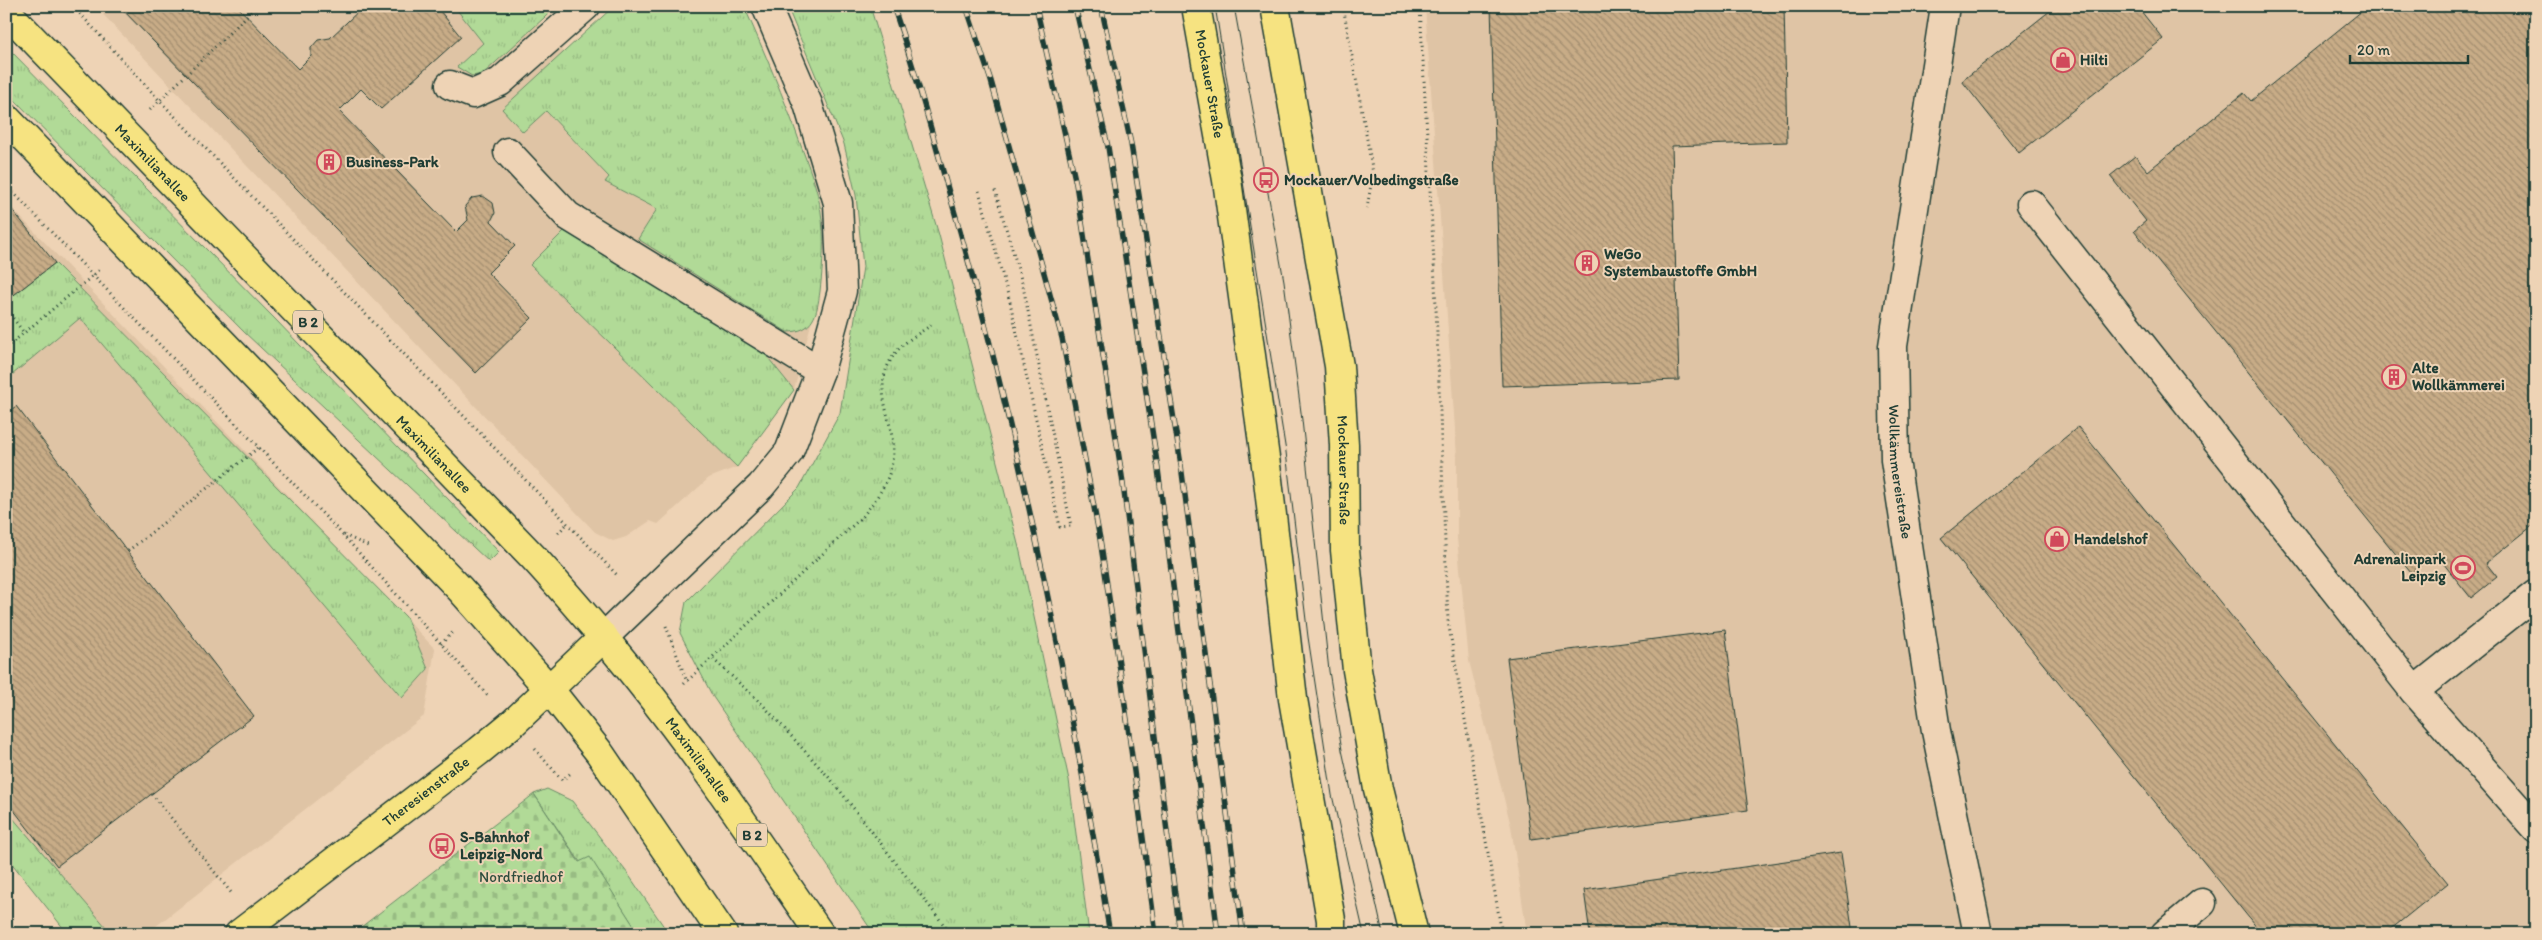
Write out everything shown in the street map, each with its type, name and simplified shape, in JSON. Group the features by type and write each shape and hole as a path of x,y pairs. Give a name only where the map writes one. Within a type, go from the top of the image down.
{"main road":[{"name":"Mockauer Straße","path":"1196,6 1227,180 1268,480 1294,699 1331,927"},
{"name":"Mockauer Straße","path":"1275,6 1339,366 1344,445 1345,550 1357,670 1378,789 1414,934"},
{"name":"Maximilianallee","path":"6,11 457,475 604,637 682,738 820,934"},
{"path":"6,118 453,582 549,689 599,752 723,934"},
{"name":"Theresienstraße","path":"247,928 513,723 604,637"}],"street":[{"path":"450,84 473,94 500,82 586,6"},
{"path":"604,637 761,486 789,452 820,371 842,291 838,203 808,104 766,6"},
{"name":"Wollkämmereistraße","path":"1945,6 1893,346 1895,460 1936,731 1978,934"},
{"path":"508,152 568,216 820,371"},
{"path":"2031,204 2414,691 2536,829"},
{"path":"2414,691 2536,594"},
{"path":"2165,934 2202,903"}],"path":[{"path":"73,6 160,100 669,629 688,681 682,738"},
{"path":"148,112 257,6"},
{"path":"1343,6 1373,173 1367,208"},
{"path":"1420,6 1435,282 1448,621 1502,934"},
{"path":"6,185 94,274 341,533 562,780 599,752"},
{"path":"979,191 1010,302 1060,527 1071,526 1023,286 994,187"},
{"path":"6,348 129,244"},
{"path":"6,317 10,314 24,332"},
{"path":"688,681 863,516 882,491 892,462 892,427 881,396 884,375 897,350 931,325"},
{"path":"128,551 258,448"},
{"path":"713,659 762,704 834,783 951,934"},
{"path":"152,794 247,928"}],"shaded area":[{"path":"95,6 522,6 811,324 794,390 737,467 709,478 658,524 650,521 626,537 613,541 595,532"},
{"path":"1425,6 2536,6 2536,934 1527,934 1511,826 1469,661 1457,538 1457,457"},
{"path":"6,202 435,649 424,716 146,934 68,934 6,856"}],"green space":[{"path":"454,6 557,6 483,74 472,76 457,67 483,43"},
{"path":"614,6 744,6 774,74 820,203 823,261 820,291 813,320 803,329 787,332 638,239 657,209 605,182 609,177 546,111 523,132 502,109"},
{"path":"787,6 870,6 939,235 1020,552 1069,780 1089,934 874,934 713,697 680,633 686,602 799,488 840,413 863,267 856,195 844,144"},
{"path":"6,46 275,319 499,552 489,562 244,332 6,91"},
{"path":"564,231 761,349 794,390 737,467 530,265"},
{"path":"55,263 406,617 428,669 402,698 80,318 6,380 6,301"},
{"path":"547,789 572,801 628,874 669,934 639,934 590,858 580,862 534,794"},
{"name":"Nordfriedhof","path":"534,794 579,862 590,857 639,934 352,934"},
{"path":"6,810 112,934 68,934 6,856"}],"building":[{"name":"Business-Park","path":"119,6 237,6 298,69 311,56 311,48 318,40 330,38 364,6 436,6 461,37 381,109 361,89 339,111 456,232 468,220 465,206 472,198 483,196 493,203 495,213 491,221 515,246 488,273 532,318 476,373"},
{"name":"WeGo Systembaustoffe GmbH","path":"1491,6 1784,6 1787,142 1672,146 1679,380 1502,386"},
{"name":"Hilti","path":"2056,6 2137,6 2163,39 2019,153 1962,81"},
{"name":"Alte Wollkämmerei","path":"2368,6 2536,6 2536,523 2486,563 2497,577 2471,598 2435,553 2411,573 2134,231 2146,221 2110,176 2135,156 2148,171 2244,93 2251,101"},
{"path":"6,202 55,263 6,301"},
{"path":"16,406 254,716 57,866 6,800 6,414"},
{"path":"2078,427 2448,883 2385,934 2262,934 1941,538"},
{"path":"1725,630 1748,810 1531,839 1507,658"},
{"path":"1841,853 1853,934 1590,934 1584,890"}],"tram line":[{"path":"1215,6 1286,452 1308,637 1332,795 1364,934"},
{"path":"1234,6 1284,281 1302,420 1329,671 1342,750 1383,934"}],"railway":[{"path":"893,6 924,104 977,293 1022,475 1078,750 1110,934"},
{"path":"966,6 991,81 1062,338 1100,539 1123,690 1156,934"},
{"path":"1036,6 1076,184 1122,476 1180,934"},
{"path":"1075,6 1108,147 1158,469 1218,934"},
{"path":"1101,6 1131,144 1181,465 1243,934"}],"place":[{"name":"Hilti","path":"2063,60"},
{"name":"Business-Park","path":"329,162"},
{"name":"Mockauer/Volbedingstraße","path":"1266,180"},
{"name":"WeGo Systembaustoffe GmbH","path":"1587,263"},
{"name":"Alte Wollkämmerei","path":"2394,377"},
{"name":"Handelshof","path":"2057,539"},
{"name":"Adrenalinpark Leipzig","path":"2463,568"},
{"name":"S-Bahnhof Leipzig-Nord","path":"442,846"}]}
